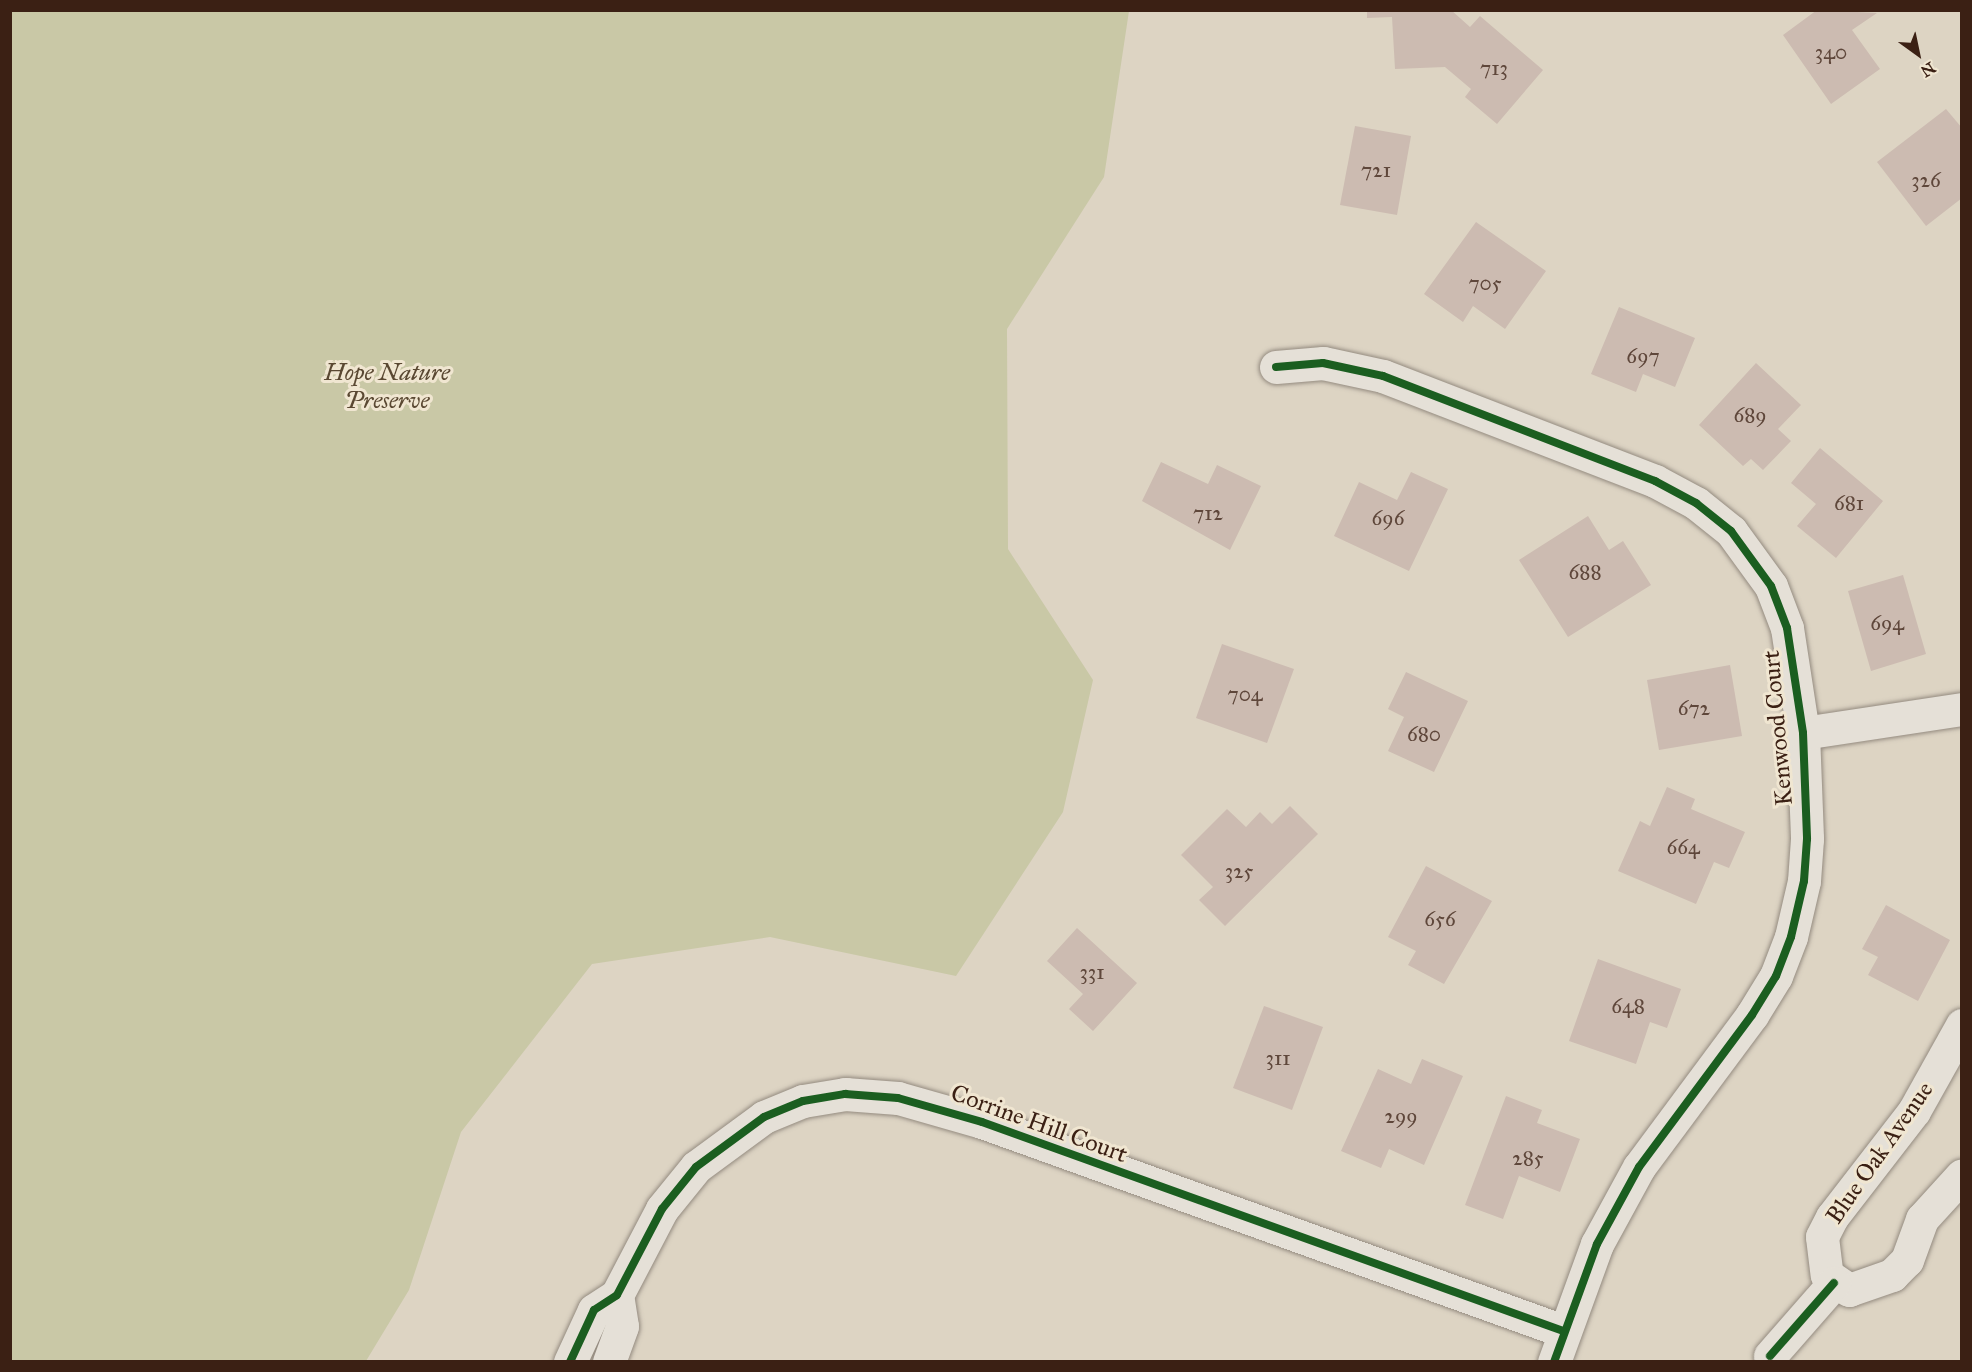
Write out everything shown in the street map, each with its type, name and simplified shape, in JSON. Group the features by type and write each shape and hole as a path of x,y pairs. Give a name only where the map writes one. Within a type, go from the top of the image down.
{"street":[{"name":"Kenwood Court","path":"1276,367 1323,363 1383,376 1655,480 1696,502 1731,531 1771,586 1794,659 1803,733 1804,881 1776,976 1752,1015 1639,1167 1597,1244 1559,1346"},
{"path":"1803,733 1962,709"},
{"name":"Blue Oak Avenue","path":"1834,1283 1827,1275 1822,1237 1832,1217 1914,1111 1962,1025"},
{"name":"Corrine Hill Court","path":"570,1362 594,1310 616,1295 662,1209 696,1167 728,1140 764,1117 803,1101 867,1095 982,1122 1559,1346"},
{"path":"1770,1356 1834,1283 1849,1290 1868,1286 1900,1269 1922,1219 1962,1175"},
{"path":"609,1362 622,1326 616,1295"}],"green space":[{"name":"Hope Nature Preserve","path":"10,11 1129,11 1104,177 1007,329 1008,549 1093,680 1063,812 956,976 770,937 592,964 461,1132 409,1290 366,1361 11,1361"}],"building":[{"path":"1367,10 1451,10 1470,27 1480,16 1543,70 1497,124 1465,97 1471,89 1445,67 1395,69 1392,17 1367,18"},
{"path":"1817,10 1877,13 1852,30 1880,69 1831,104 1783,35"},
{"path":"1946,109 1962,128 1962,198 1926,226 1877,162"},
{"path":"1355,126 1411,136 1397,215 1340,205"},
{"path":"1476,222 1546,271 1505,329 1473,306 1463,322 1424,294"},
{"path":"1619,307 1695,338 1675,387 1643,374 1636,392 1591,374"},
{"path":"1756,363 1801,405 1778,429 1791,441 1763,470 1751,459 1743,466 1699,425"},
{"path":"1820,448 1883,501 1836,558 1797,526 1816,504 1791,483"},
{"path":"1161,462 1208,484 1217,465 1261,486 1230,550 1142,501"},
{"path":"1411,472 1448,489 1409,571 1334,536 1359,482 1397,500"},
{"path":"1588,516 1609,550 1623,541 1651,585 1568,637 1519,560"},
{"path":"1903,575 1926,654 1871,671 1848,591"},
{"path":"1222,644 1294,669 1267,743 1196,718"},
{"path":"1730,665 1742,736 1659,750 1647,680"},
{"path":"1406,672 1468,701 1434,772 1388,751 1404,717 1388,709"},
{"path":"1667,787 1695,799 1691,809 1745,832 1729,868 1714,862 1696,904 1618,871 1640,821 1650,826"},
{"path":"1290,806 1318,834 1225,926 1199,900 1213,887 1181,855 1227,809 1246,827 1260,812 1272,824"},
{"path":"1426,866 1492,901 1444,984 1408,965 1416,951 1388,937"},
{"path":"1886,905 1950,940 1918,1001 1868,975 1878,957 1862,949"},
{"path":"1077,928 1137,983 1093,1031 1069,1009 1083,994 1047,961"},
{"path":"1598,959 1681,989 1667,1028 1650,1022 1636,1064 1569,1041"},
{"path":"1264,1006 1323,1027 1292,1110 1233,1088"},
{"path":"1422,1059 1463,1076 1424,1165 1389,1149 1381,1168 1341,1151 1378,1069 1411,1084"},
{"path":"1506,1096 1542,1110 1537,1123 1580,1139 1560,1192 1519,1176 1503,1219 1465,1205"}],"cycle path":[{"path":"1276,367 1323,363 1383,376 1655,481 1696,503 1731,531 1771,586 1787,628 1803,733 1807,839 1804,881 1791,937 1776,976 1752,1015 1639,1167 1597,1244 1554,1362"},
{"path":"570,1362 594,1310 617,1295 662,1209 696,1167 764,1117 803,1101 845,1094 898,1098 982,1122 1563,1331"},
{"path":"1770,1356 1834,1283"}]}
